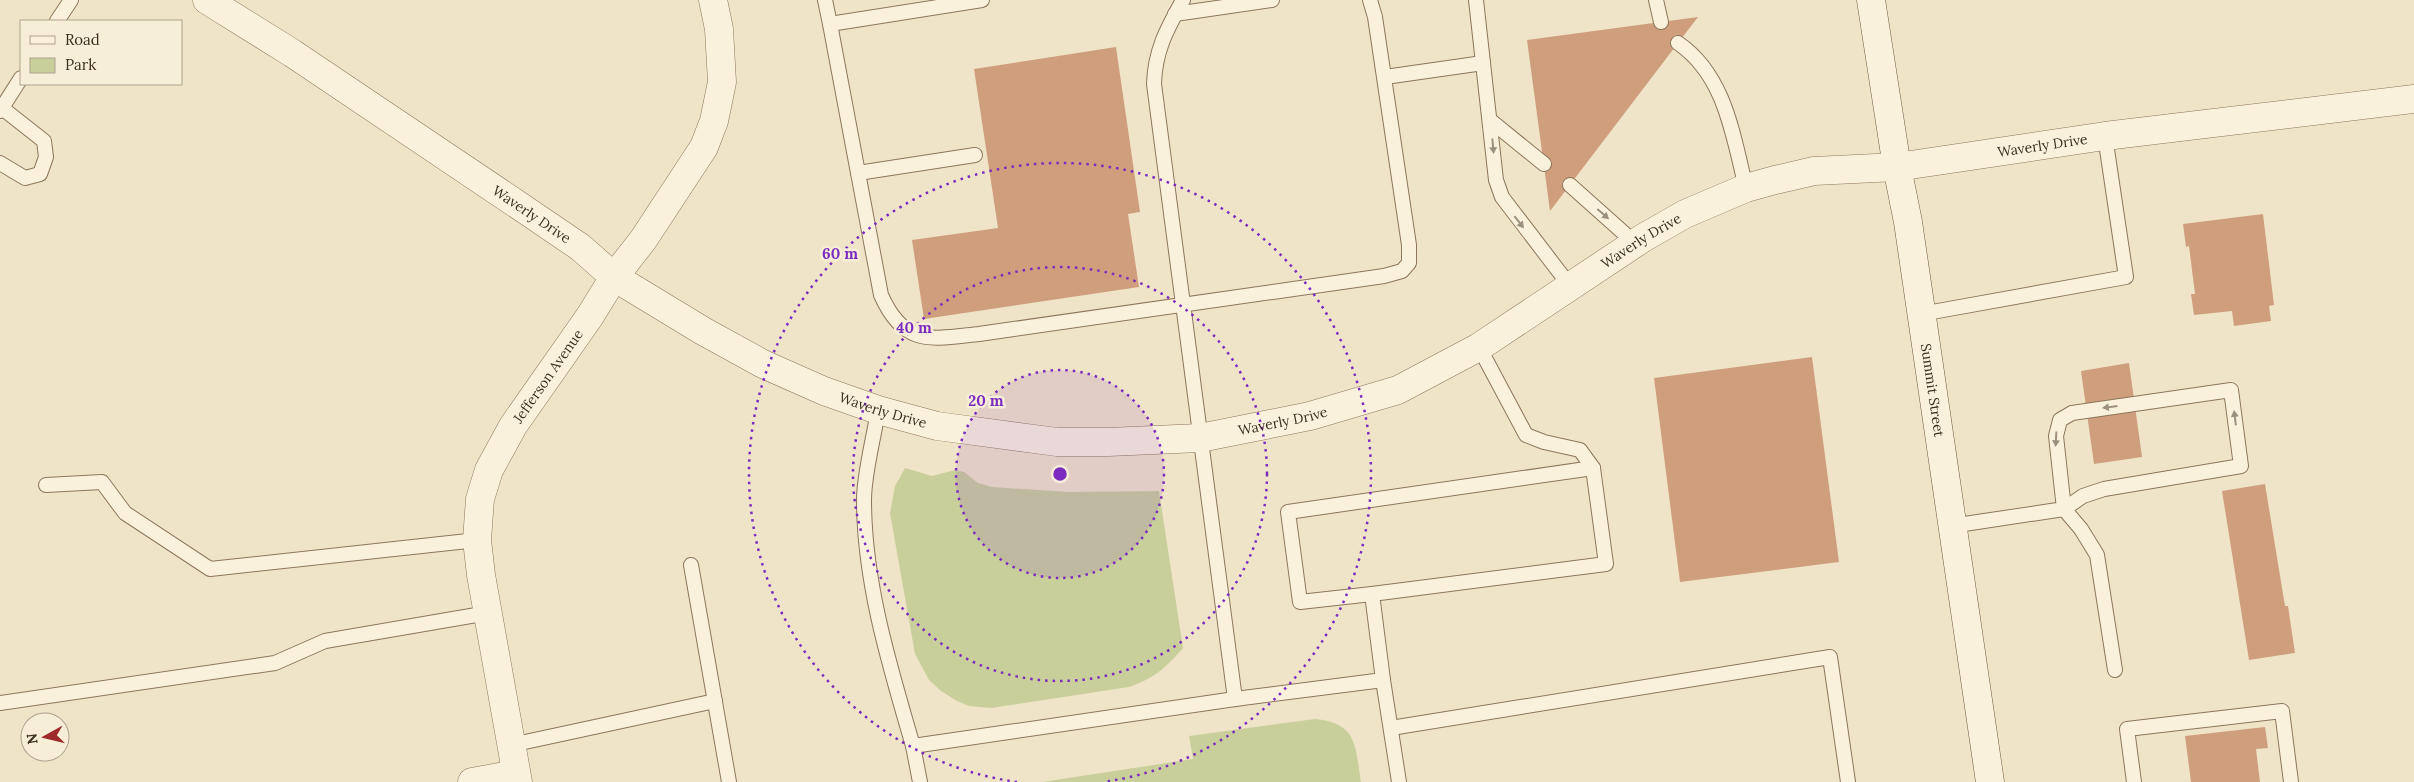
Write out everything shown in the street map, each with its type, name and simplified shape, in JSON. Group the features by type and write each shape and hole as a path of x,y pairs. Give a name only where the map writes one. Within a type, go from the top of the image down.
{"street":[{"name":"Waverly Drive","path":"207,0 292,53 580,247 614,277 763,364 824,391 878,410 937,426 1057,442 1200,438 1310,416 1398,390 1479,347 1635,243 1685,214 1746,188 1814,171 1897,168 2105,136 2414,99"},
{"name":"Jefferson Avenue","path":"517,778 477,540 480,499 489,470 504,440 590,316 614,277 643,240 704,147 711,130 722,82 719,30 713,0"},
{"name":"Summit Street","path":"1871,0 1897,168 1908,222 1990,782"},
{"path":"472,782 517,778"}],"lane":[{"path":"58,20 71,0"},
{"path":"825,0 881,295 895,320 920,337 938,338 979,334 1384,276 1397,273 1406,267 1410,257 1409,245 1385,77 1375,17 1370,0"},
{"path":"830,24 982,0"},
{"path":"1183,0 1161,44 1154,84 1235,699"},
{"path":"1175,14 1272,0"},
{"path":"1476,0 1491,121 1496,180 1502,197 1570,286"},
{"path":"1656,0 1661,22"},
{"path":"1678,43 1692,53 1714,80 1730,121 1746,188"},
{"path":"1385,77 1483,63"},
{"path":"0,163 25,178 40,174 46,157 44,141 1,110 20,80"},
{"path":"1491,121 1544,164"},
{"path":"1921,314 2126,277 2105,136"},
{"path":"858,173 975,155"},
{"path":"1570,185 1635,243"},
{"path":"1479,347 1526,435 1544,442 1580,450 1593,468 1606,564 1300,602 1288,512 1593,468"},
{"path":"1951,526 2064,508 2083,496 2104,488 2241,466 2231,390 2072,413 2060,420 2056,436 2064,508 2097,555 2115,670"},
{"path":"878,410 865,489 864,527 870,569 884,636 913,746 920,782"},
{"path":"46,485 102,482 125,512 210,570 477,540"},
{"path":"692,565 729,782"},
{"path":"1372,594 1399,782"},
{"path":"0,703 275,663 324,641 488,613"},
{"path":"1390,728 1830,657 1848,782"},
{"path":"913,746 1235,699 1383,680"},
{"path":"511,745 715,701"},
{"path":"2134,782 2127,729 2282,711 2291,782"}],"green space":[{"path":"905,468 932,476 955,470 964,472 978,483 992,487 1069,492 1159,491 1183,648 1159,672 1129,687 991,708 969,706 941,691 929,680 915,654 890,513 895,486"},
{"path":"1315,719 1329,721 1347,731 1355,747 1361,782 1042,782 1193,759 1189,736"}],"building":[{"path":"1698,17 1678,43 1550,211 1527,40"},
{"path":"1116,47 1140,212 1128,214 1139,287 924,319 912,240 998,228 974,69"},
{"path":"2263,214 2274,305 2269,306 2271,321 2234,326 2232,311 2194,315 2191,294 2195,294 2189,246 2186,247 2183,224"},
{"path":"1812,357 1839,562 1680,582 1654,378"},
{"path":"2129,363 2142,457 2094,464 2081,371"},
{"path":"2265,484 2285,606 2288,606 2295,653 2249,660 2222,491"},
{"path":"2265,727 2268,748 2256,749 2260,782 2191,782 2185,736"}]}
